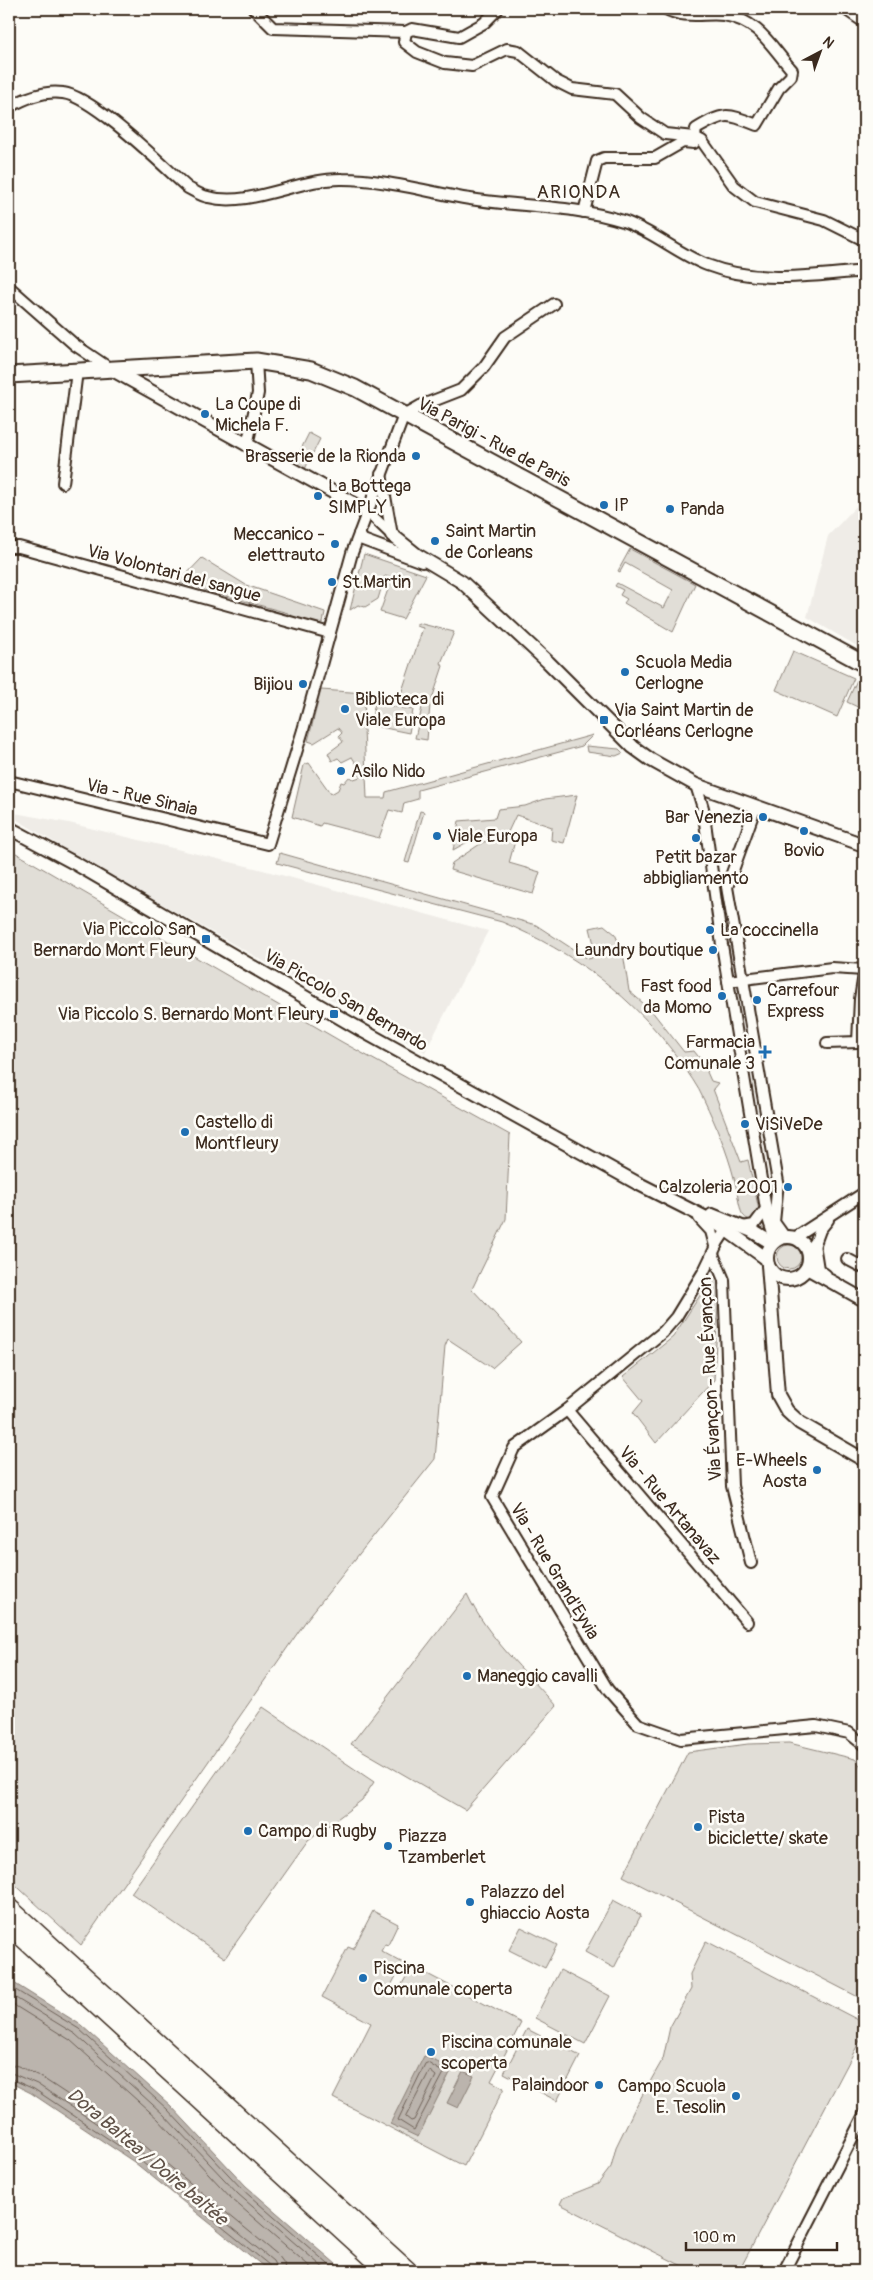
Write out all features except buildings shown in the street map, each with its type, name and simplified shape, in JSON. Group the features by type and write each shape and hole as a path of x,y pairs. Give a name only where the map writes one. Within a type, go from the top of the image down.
{"highway":[{"path":"9,1908 408,2271"},
{"path":"9,1926 387,2271"}],"main road":[{"name":"Via Parigi - Rue de Paris","path":"9,375 109,368 256,362 293,366 334,378 746,598 864,664"}],"street":[{"path":"254,9 273,28 406,32 412,29 459,37 484,23 498,9"},
{"path":"584,212 597,161 604,158 655,158 683,142 694,143 696,129 716,118 730,115 757,125 779,88 791,76 792,70 778,54 768,37 752,26 725,15 685,14 666,9"},
{"path":"844,9 864,22"},
{"path":"406,32 404,42 417,52 445,62 472,66 507,49 518,51 556,81 572,89 614,94 641,118 665,134 694,137 702,141 713,153 734,186 755,202 824,220 864,240"},
{"path":"9,108 39,94 64,93 86,101 188,188 207,197 228,200 291,186 342,179 486,201 584,212 624,222 707,265 757,277 820,276 864,271"},
{"path":"9,287 75,345 109,368 367,511 392,535 431,565"},
{"path":"330,633 352,553 404,416 420,406 461,390 484,367 505,337 554,304"},
{"path":"247,446 258,393 256,362"},
{"path":"63,483 77,371"},
{"path":"352,553 369,542 388,540 392,535 381,474"},
{"path":"359,534 360,538 431,565 462,582 548,662 633,747 669,771 696,785 864,845"},
{"name":"Via Volontari del sangue","path":"9,547 28,550 330,633"},
{"name":"Via - Rue Sinaia","path":"9,781 268,844 330,633"},
{"path":"696,785 703,808 728,982 768,1223 779,1240"},
{"path":"756,806 727,887 778,1182 774,1222 779,1240"},
{"name":"Via Piccolo San Bernardo","path":"9,828 78,865 363,1031 726,1230 767,1262"},
{"path":"728,982 742,978 832,968 864,970"},
{"path":"827,1043 858,1042 860,999 864,974"},
{"path":"864,1193 832,1216 779,1240 767,1262 778,1395 787,1411 800,1423 864,1460"},
{"name":"Via Piccolo San Bernardo","path":"668,1199 779,1240"},
{"name":"Via Piccolo San Bernardo","path":"668,1199 704,1221 711,1230 714,1250"},
{"path":"743,1227 754,1225 766,1209"},
{"path":"767,1262 773,1273 781,1278 791,1279 800,1276 809,1264 820,1230 832,1216"},
{"name":"Via Piccolo San Bernardo","path":"726,1230 733,1227 779,1240"},
{"name":"Via - Rue Grand'Eyvia","path":"726,1230 676,1317 663,1332 566,1410 514,1448 492,1497 608,1690 638,1724 681,1739 816,1726 849,1733 864,1745"},
{"path":"779,1240 804,1242 809,1250 809,1264"},
{"path":"814,1244 818,1269 851,1293"},
{"name":"Via Évançon - Rue Évançon","path":"714,1250 724,1280 732,1486 751,1563"},
{"path":"848,1259 864,1268"},
{"path":"809,1264 864,1300"},
{"name":"Via - Rue Artanavaz","path":"566,1410 747,1622"},
{"path":"784,2271 864,2115"}],"shaded area":[{"path":"309,433 320,439 304,471 293,465"},
{"path":"864,498 864,650 807,617 828,536"},
{"path":"630,549 695,584 673,632 624,603 627,599 620,595 623,590 615,586 617,583 664,608 673,590 625,563 620,572 618,571"},
{"path":"364,554 426,575 403,619 380,612 392,578 385,576 378,599 365,607 358,605 350,610"},
{"path":"202,558 246,585 325,612 323,622 316,625 287,617 288,613 178,583"},
{"path":"418,623 454,632 441,663 443,666 430,705 427,740 415,738 423,703 401,694 423,628 416,626"},
{"path":"793,651 854,678 837,717 776,690"},
{"path":"857,680 864,683 864,710 847,702"},
{"path":"321,690 365,693 364,729 367,798 385,798 386,792 593,735 582,746 418,790 418,799 404,803 402,813 389,810 379,838 322,823 320,826 292,817 304,765 309,763 331,794 338,790 341,782 344,783 349,777 354,779 360,777 357,772 359,768 352,757 342,762 338,758 332,761 328,753 343,742 339,736 342,733 338,728 314,743 308,741"},
{"path":"375,703 413,710 409,733 370,725"},
{"path":"586,746 619,749 623,753 616,756 587,752"},
{"path":"577,795 564,843 551,840 552,827 516,815 508,832 478,836 453,850 459,821 495,818 498,809 525,806 545,799"},
{"path":"420,811 424,812 409,863 405,862"},
{"path":"9,812 69,823 259,869 488,931 425,1052 89,863 9,815"},
{"path":"508,838 515,841 509,863 540,872 533,894 450,870 452,863 483,842"},
{"path":"9,849 342,1042 510,1135 506,1219 472,1289 521,1342 492,1368 448,1339 445,1346 435,1459 308,1618 81,1945 9,1879"},
{"path":"280,853 536,925 588,959 592,958 594,944 590,928 604,925 615,934 623,953 629,991 651,1010 684,1052 694,1051 709,1070 707,1072 711,1081 718,1083 713,1089 741,1162 748,1160 759,1210 757,1218 752,1221 745,1218 742,1213 725,1148 702,1095 693,1080 643,1016 601,979 554,947 502,922 277,863"},
{"path":"789,1245 798,1248 801,1257 798,1266 789,1269 780,1266 777,1257 780,1248"},
{"path":"714,1278 718,1281 719,1286 714,1380 656,1443 633,1413 643,1401 623,1377 673,1337 710,1280"},
{"name":"Maneggio cavalli","path":"467,1594 475,1610 496,1639 519,1667 556,1706 465,1810 351,1744"},
{"name":"Campo di Rugby","path":"263,1707 374,1782 362,1800 308,1841 225,1958 131,1893"},
{"path":"789,1743 855,1759 864,1770 864,2000 623,1876 688,1752 748,1744"},
{"path":"613,1900 641,1915 614,1968 585,1952"},
{"name":"Piscina comunale scoperta","path":"373,1911 398,1924 388,1945 385,1944 381,1951 403,1963 387,1993 395,1997 412,1966 521,2023 491,2081 504,2088 464,2166 333,2098 371,2023 322,1997 348,1947 353,1949"},
{"path":"521,1927 557,1945 545,1968 509,1950"},
{"name":"Campo Scuola E. Tesolin","path":"706,1941 864,2023 864,2033 739,2271 692,2271 560,2204 563,2198 598,2184 611,2167 616,2147 635,2108 663,2059 670,2027 691,1989 690,1974"},
{"path":"560,1970 610,1996 585,2044 535,2018"},
{"path":"527,2029 580,2056 557,2101 504,2073"}],"water":[{"name":"Dora Baltea / Doire baltée","path":"9,1980 81,2025 171,2106 246,2186 344,2271 269,2271 134,2162 31,2093 9,2082"},
{"path":"424,2056 452,2069 418,2137 390,2124"},
{"path":"463,2071 474,2076 458,2108 447,2103"}],"place":[{"name":"La Coupe di Michela F.","path":"205,414"},
{"name":"Brasserie de la Rionda","path":"416,456"},
{"name":"La Bottega SIMPLY","path":"318,496"},
{"name":"IP","path":"604,505"},
{"name":"Panda","path":"670,509"},
{"name":"Saint Martin de Corleans","path":"435,541"},
{"name":"Meccanico - elettrauto","path":"335,544"},
{"name":"St.Martin","path":"332,582"},
{"name":"Scuola Media Cerlogne","path":"625,672"},
{"name":"Bijiou","path":"303,684"},
{"name":"Biblioteca di Viale Europa","path":"345,709"},
{"name":"Via Saint Martin de Corléans Cerlogne","path":"604,720"},
{"name":"Asilo Nido","path":"341,771"},
{"name":"Bar Venezia","path":"763,817"},
{"name":"Bovio","path":"804,831"},
{"name":"Viale Europa","path":"437,836"},
{"name":"Petit bazar abbigliamento","path":"696,838"},
{"name":"La coccinella","path":"710,930"},
{"name":"Via Piccolo San Bernardo Mont Fleury","path":"206,939"},
{"name":"Laundry boutique","path":"713,950"},
{"name":"Fast food da Momo","path":"722,996"},
{"name":"Carrefour Express","path":"757,1000"},
{"name":"Via Piccolo S. Bernardo Mont Fleury","path":"334,1014"},
{"name":"Farmacia Comunale 3","path":"765,1052"},
{"name":"ViSiVeDe","path":"745,1124"},
{"name":"Castello di Montfleury","path":"185,1132"},
{"name":"Calzoleria 2001","path":"788,1187"},
{"name":"E-Wheels Aosta","path":"817,1470"},
{"name":"Maneggio cavalli","path":"467,1676"},
{"name":"Pista biciclette/ skate","path":"698,1827"},
{"name":"Campo di Rugby","path":"248,1831"},
{"name":"Piazza Tzamberlet","path":"388,1846"},
{"name":"Palazzo del ghiaccio Aosta","path":"470,1902"},
{"name":"Piscina Comunale coperta","path":"363,1978"},
{"name":"Piscina comunale scoperta","path":"431,2052"},
{"name":"Palaindoor","path":"599,2085"},
{"name":"Campo Scuola E. Tesolin","path":"736,2096"}],"district":[{"name":"ARIONDA","path":"579,191"}]}
